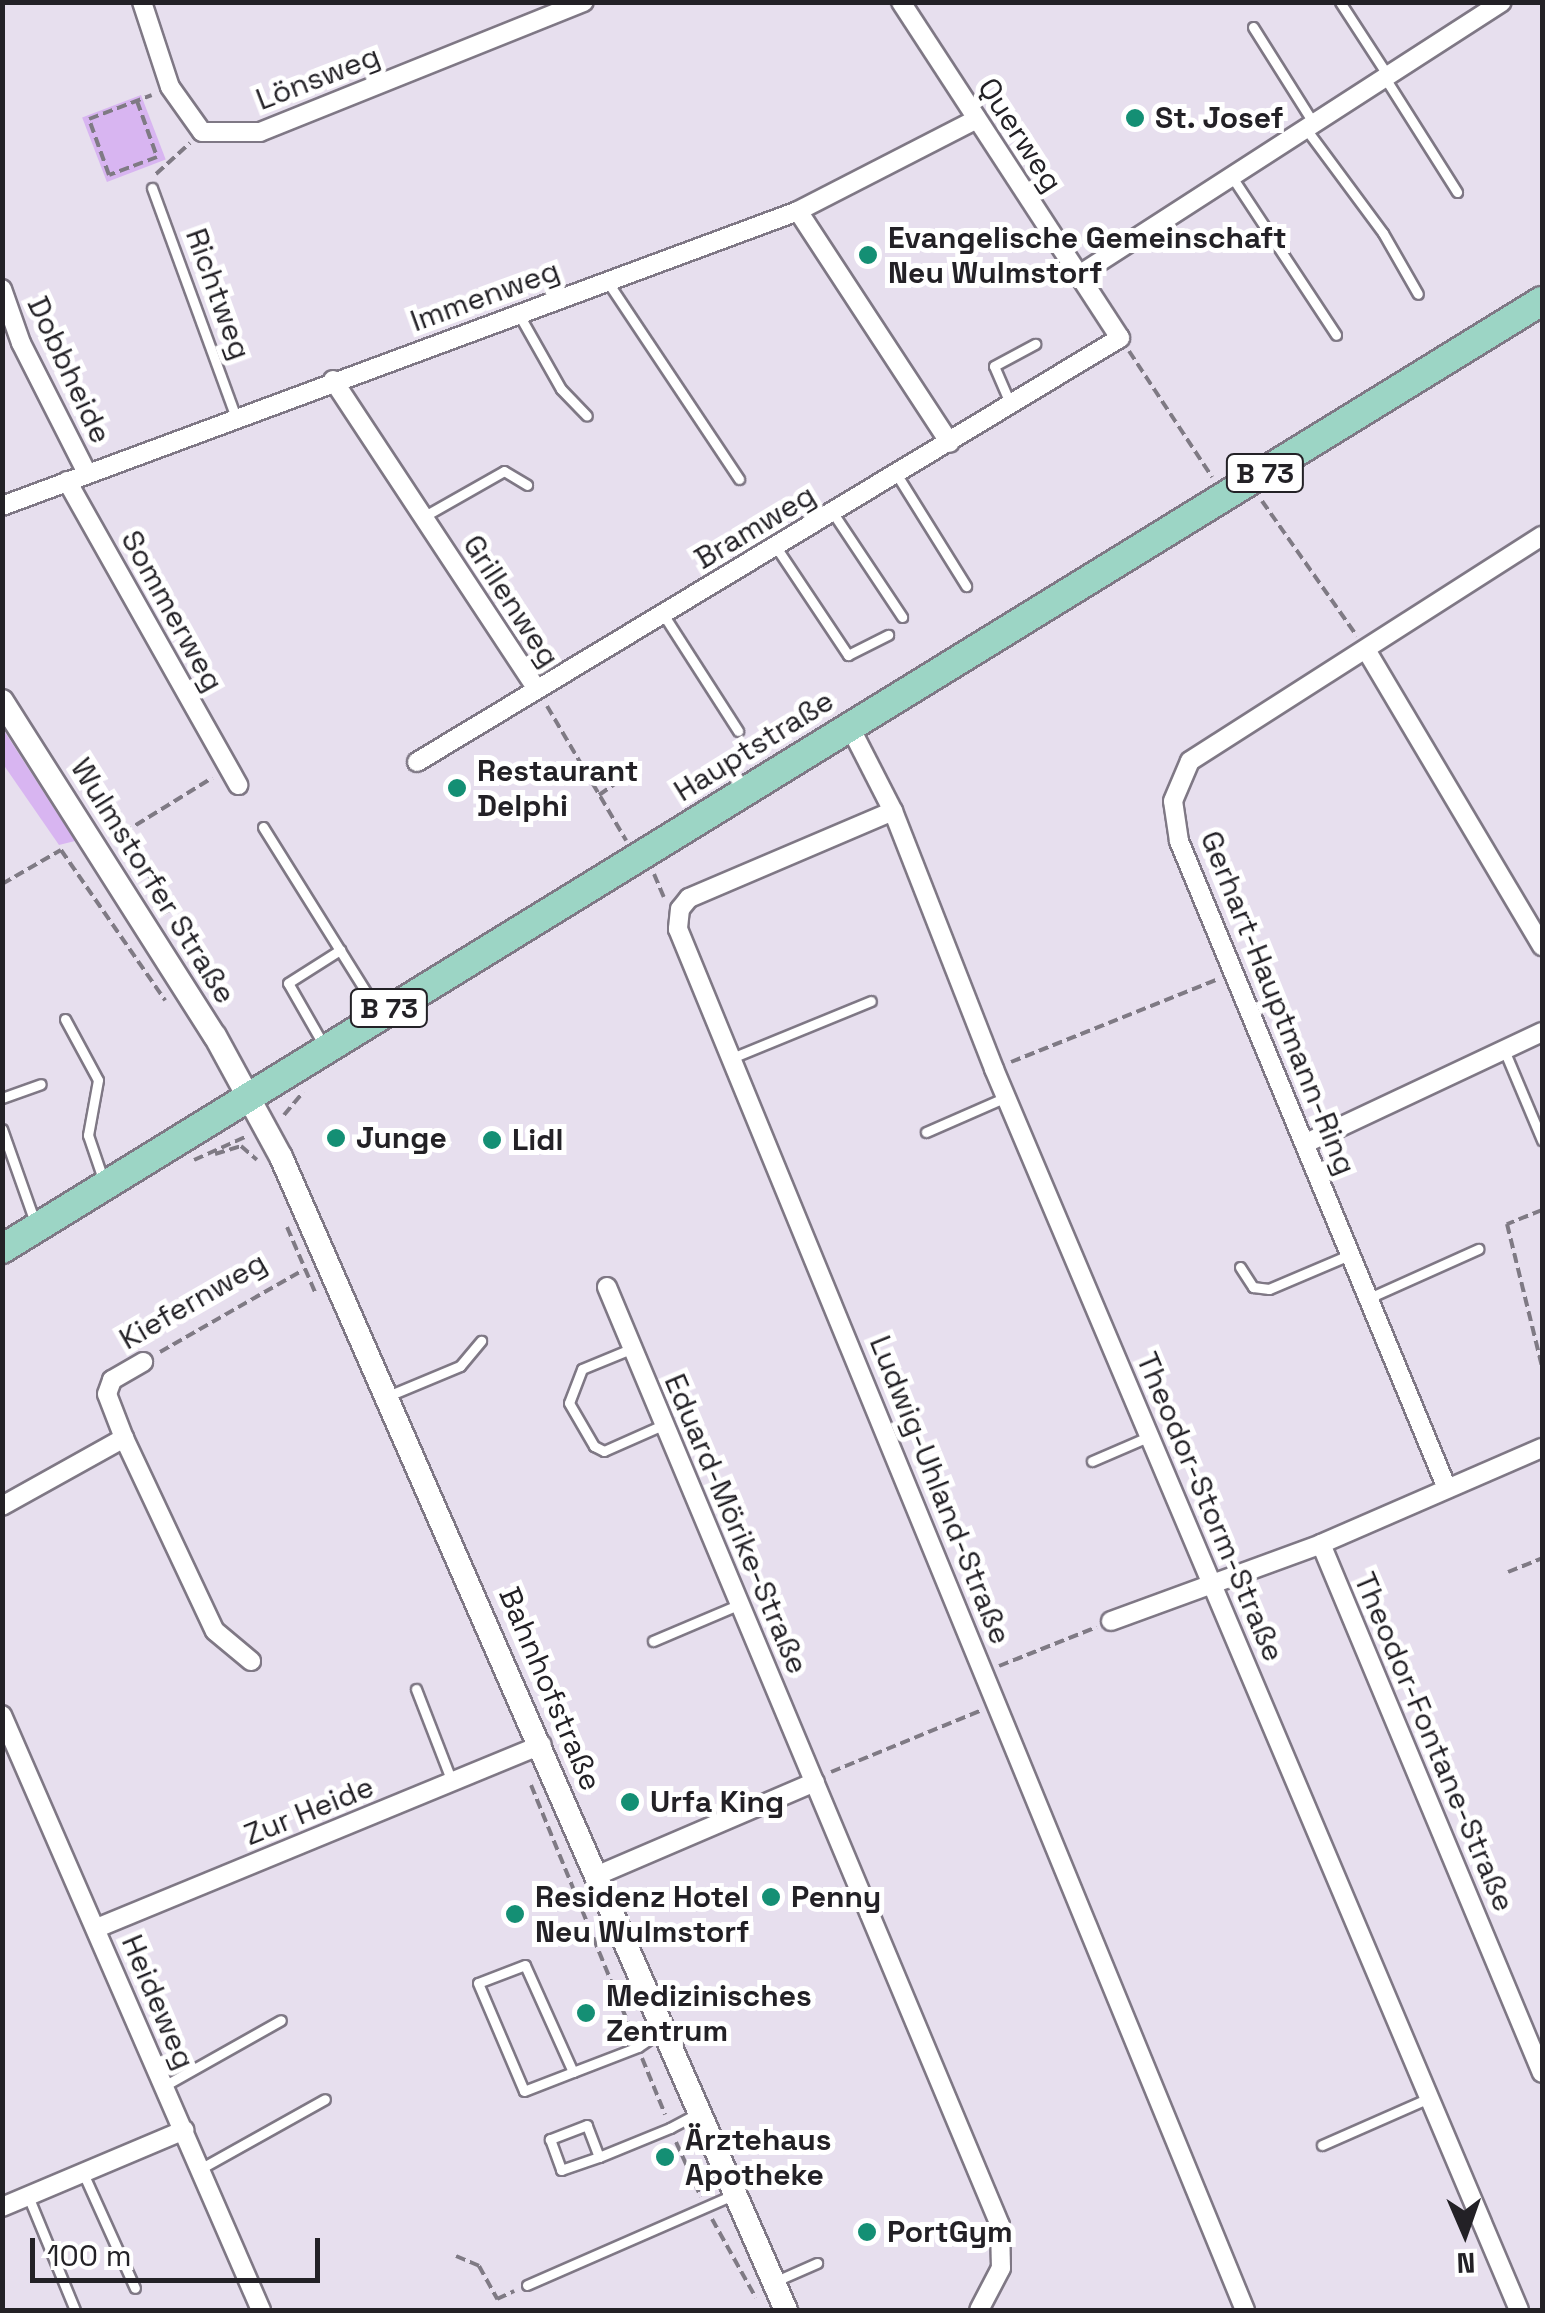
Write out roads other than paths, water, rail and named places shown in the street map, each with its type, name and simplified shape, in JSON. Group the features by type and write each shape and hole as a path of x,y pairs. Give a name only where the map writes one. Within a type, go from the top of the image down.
{"main road":[{"name":"Hauptstraße","path":"2,1249 1542,301"}],"street":[{"name":"Lönsweg","path":"142,2 170,87 202,132 260,132 584,2"},
{"name":"Querweg","path":"901,2 1120,338"},
{"path":"1079,276 1502,2"},
{"name":"Immenweg","path":"2,506 332,380 798,212 977,119"},
{"path":"798,212 950,443"},
{"name":"Dobbheide","path":"2,289 21,343 88,474"},
{"name":"Bramweg","path":"418,762 1120,338"},
{"name":"Grillenweg","path":"332,380 536,689"},
{"name":"Sommerweg","path":"67,481 238,785"},
{"name":"Gerhart-Hauptmann-Ring","path":"1446,1486 1179,840 1174,801 1190,761 1368,652 1542,536"},
{"path":"1368,652 1542,946"},
{"name":"Wulmstorfer Straße","path":"2,702 249,1095"},
{"name":"Theodor-Storm-Straße","path":"850,725 893,811 994,1069 1520,2310"},
{"name":"Ludwig-Uhland-Straße","path":"893,811 690,898 680,908 678,929 1245,2310"},
{"path":"1306,1142 1542,1032"},
{"name":"Bahnhofstraße","path":"249,1095 388,1396 786,2310"},
{"name":"Eduard-Mörike-Straße","path":"607,1287 1000,2226 998,2280 979,2310"},
{"name":"Kiefernweg","path":"143,1362 112,1380 107,1394 215,1631 251,1661"},
{"path":"2,1506 124,1438"},
{"path":"1111,1621 1321,1544 1446,1486 1542,1448"},
{"name":"Theodor-Fontane-Straße","path":"1321,1544 1542,2073"},
{"name":"Heideweg","path":"2,1715 261,2310"},
{"name":"Zur Heide","path":"97,1928 542,1745"},
{"path":"598,1875 815,1782"},
{"path":"2,2207 184,2130"}],"lane":[{"path":"1340,2 1457,192"},
{"path":"1253,27 1310,126 1382,232 1418,294"},
{"path":"1232,177 1336,335"},
{"name":"Richtweg","path":"152,188 236,417"},
{"path":"607,281 738,479"},
{"path":"518,313 561,389 588,416"},
{"path":"1012,405 994,366 1035,344"},
{"path":"423,518 504,472 527,486"},
{"path":"897,475 966,586"},
{"path":"833,513 902,617"},
{"path":"776,547 848,655 888,634"},
{"path":"663,614 738,731"},
{"path":"264,828 380,1014"},
{"path":"325,1047 288,983 340,950"},
{"path":"732,1058 871,1001"},
{"path":"64,1019 98,1080 88,1135 105,1185"},
{"path":"1504,1050 1542,1140"},
{"path":"2,1098 41,1084"},
{"path":"926,1132 1006,1097"},
{"path":"2,1129 37,1228"},
{"path":"1369,1298 1478,1249"},
{"path":"1240,1267 1253,1288 1269,1289 1351,1254"},
{"path":"388,1396 460,1366 482,1342"},
{"path":"633,1348 582,1368 569,1403 594,1446 604,1450 665,1424"},
{"path":"1092,1460 1150,1436"},
{"path":"654,1641 740,1604"},
{"path":"416,1689 452,1782"},
{"path":"573,2072 525,1964 478,1983 524,2090 573,2072 664,2030"},
{"path":"164,2086 281,2020"},
{"path":"1322,2145 1430,2098"},
{"path":"200,2169 326,2099"},
{"path":"599,2157 587,2125 550,2139 561,2170 599,2157 700,2112"},
{"path":"83,2173 136,2288"},
{"path":"527,2285 736,2194"},
{"path":"28,2196 76,2310"},
{"path":"774,2282 817,2263"}],"place":[{"name":"St. Josef","path":"1135,118"},
{"name":"Evangelische Gemeinschaft Neu Wulmstorf","path":"868,255"},
{"name":"Restaurant Delphi","path":"457,788"},
{"name":"Junge","path":"336,1138"},
{"name":"Lidl","path":"492,1140"},
{"name":"Urfa King","path":"630,1802"},
{"name":"Penny","path":"771,1897"},
{"name":"Residenz Hotel Neu Wulmstorf","path":"515,1914"},
{"name":"Medizinisches Zentrum","path":"586,2013"},
{"name":"Ärztehaus Apotheke","path":"665,2157"},
{"name":"PortGym","path":"867,2232"}]}
